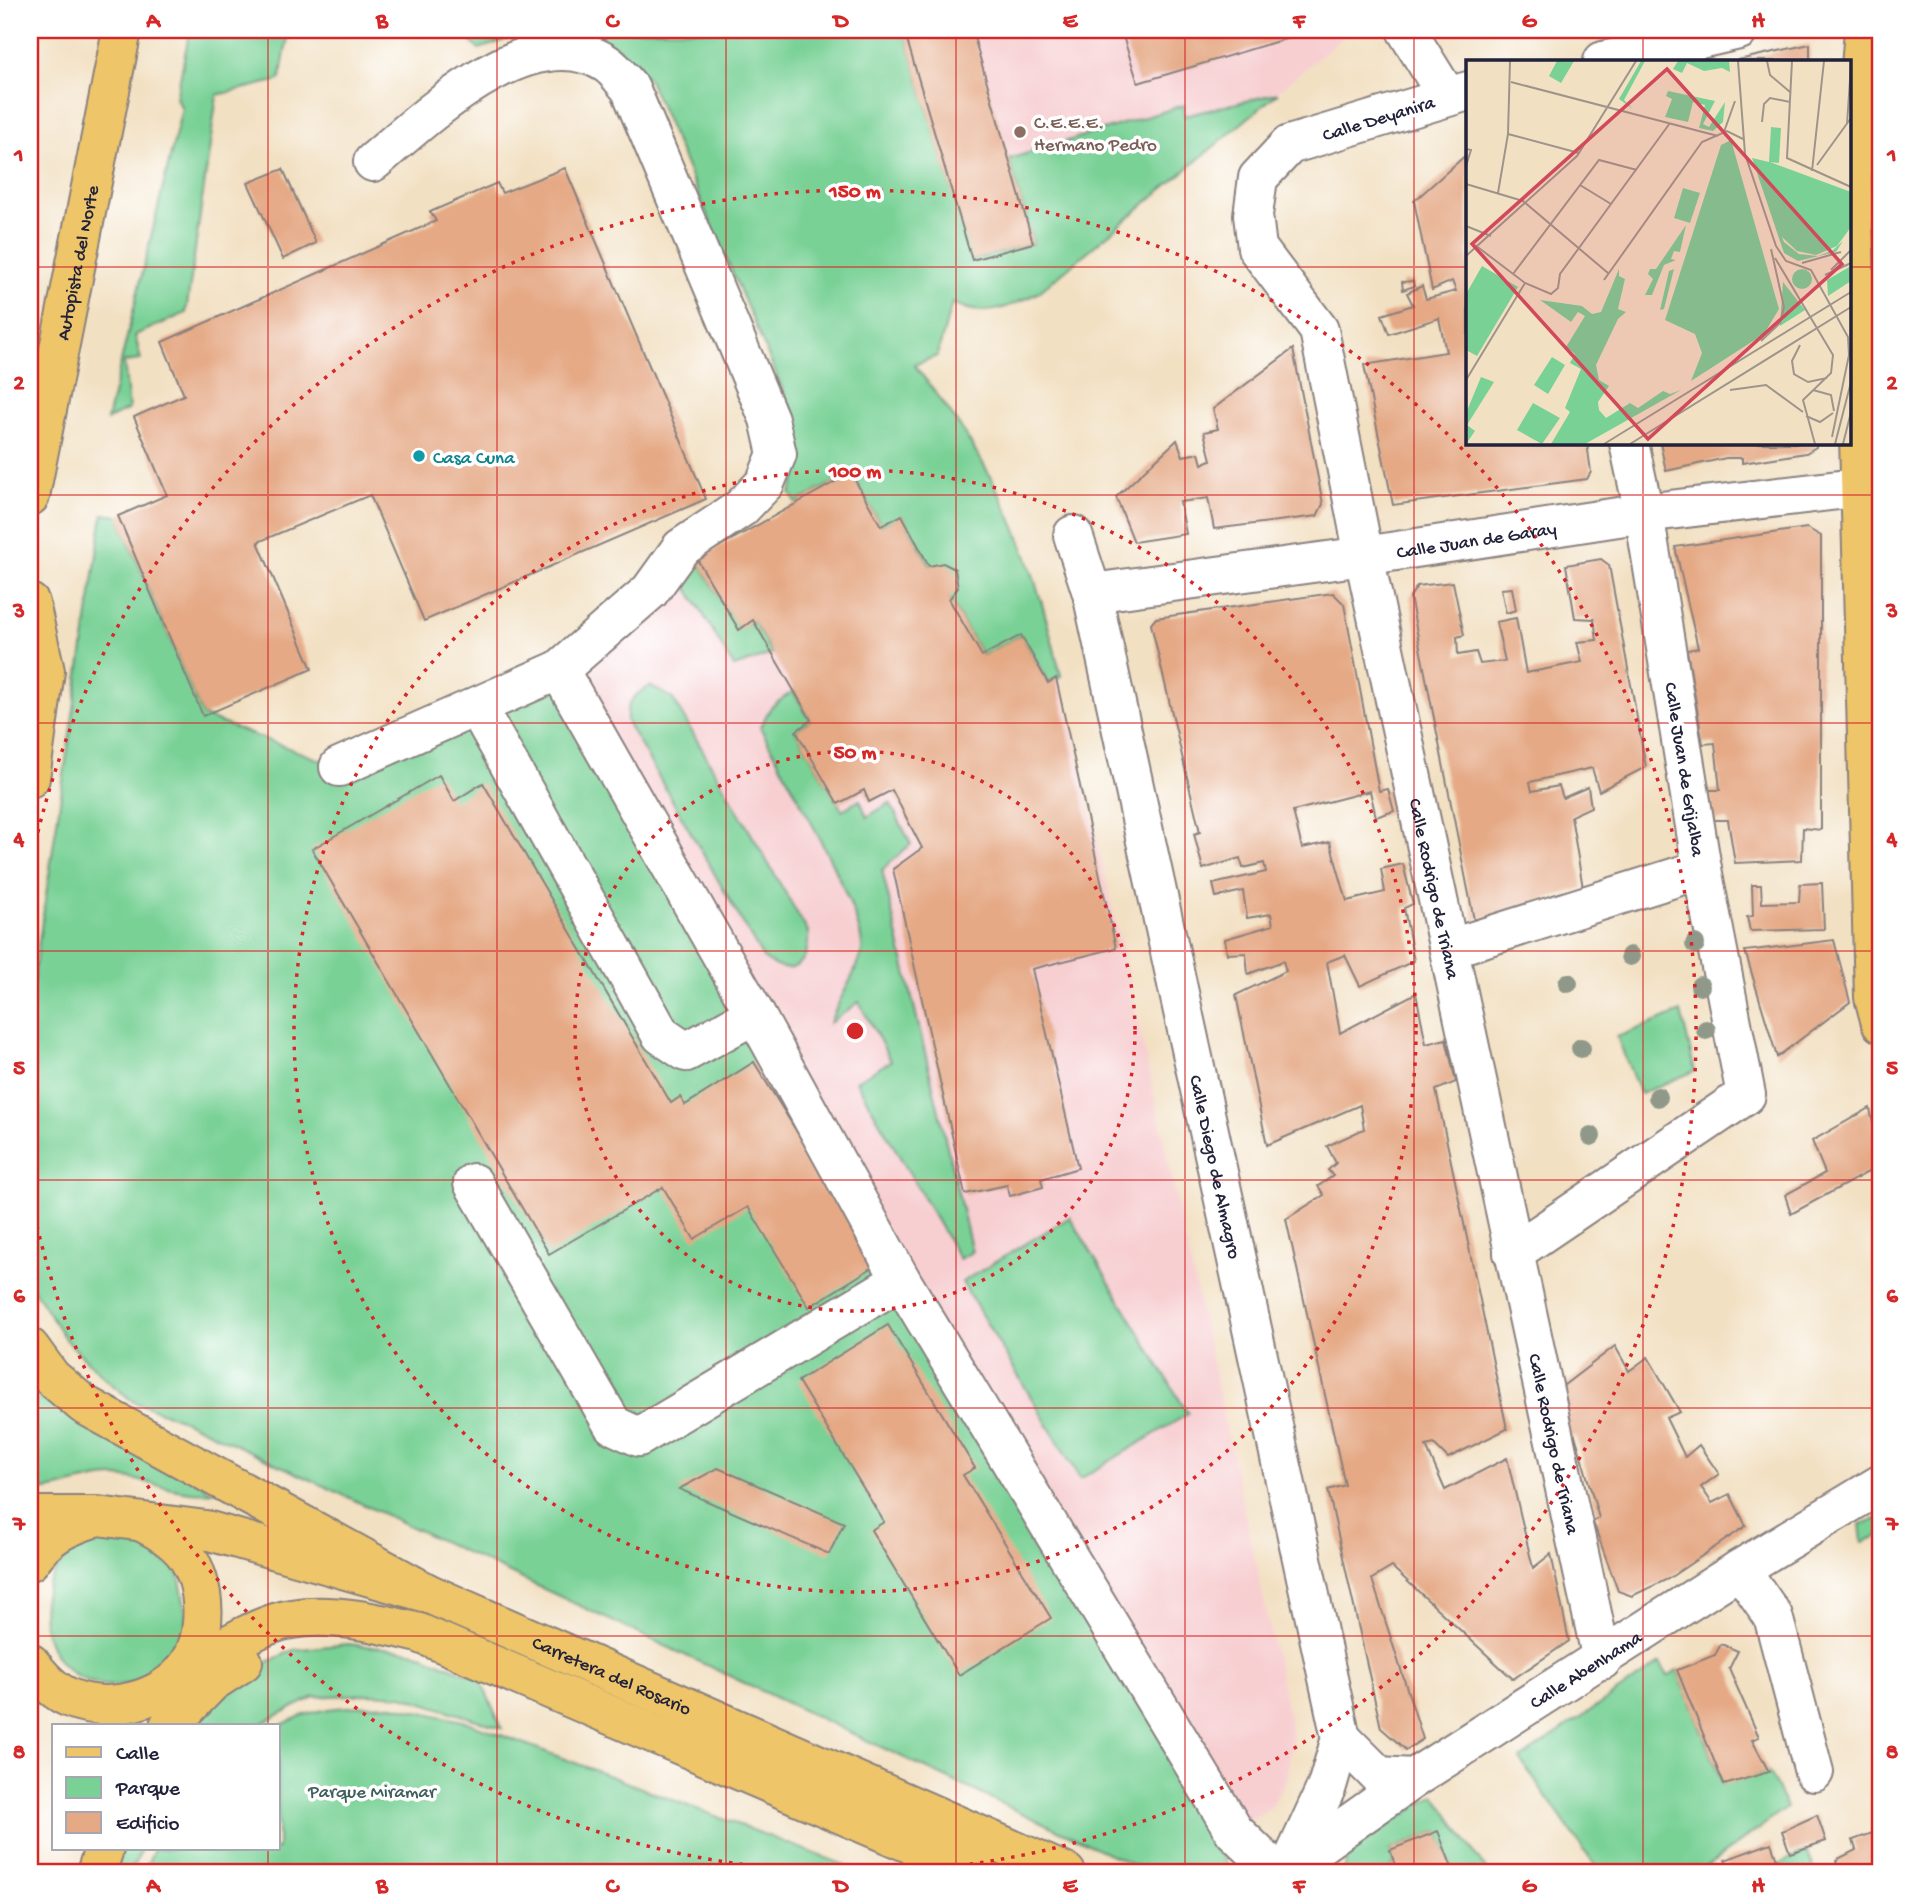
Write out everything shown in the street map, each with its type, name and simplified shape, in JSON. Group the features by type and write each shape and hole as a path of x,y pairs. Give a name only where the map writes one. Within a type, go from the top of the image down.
{"main road":[{"name":"Autopista del Norte","path":"30,496 122,30"},
{"path":"1864,30 1871,486 1874,997 1881,1023"},
{"path":"30,603 45,671 30,778"},
{"path":"30,1348 51,1377 83,1404 427,1593"},
{"name":"Carretera del Rosario","path":"30,1516 98,1516 206,1530 427,1593 1066,1873"},
{"path":"30,1561 40,1546 61,1529 98,1516"},
{"path":"142,1522 164,1534 183,1551 197,1574 203,1619 199,1638 171,1696 146,1724"},
{"name":"Carretera del Rosario","path":"30,1665 56,1690 72,1699 117,1706 171,1696 266,1628 291,1619 333,1619 384,1624 419,1633 979,1873"},
{"path":"171,1696 212,1682 256,1654 291,1641 333,1619"},
{"path":"75,1873 82,1850"},
{"path":"96,1873 104,1850"}],"street":[{"path":"1406,30 1457,94"},
{"path":"1607,60 1739,30"},
{"path":"339,767 559,670 650,591 681,548 741,508 765,483 777,454 769,419 630,88 607,64 571,51 535,54 498,68 446,101 373,162"},
{"name":"Calle Deyanira","path":"1289,145 1457,94"},
{"name":"Calle Rodrigo de Triana","path":"1289,145 1258,178 1253,215 1257,248 1319,330 1364,556 1451,948 1513,1253 1602,1660"},
{"name":"Calle Juan de Grijalba","path":"1513,1253 1746,1095 1702,869 1644,513 1629,444"},
{"name":"Calle Juan de Garay","path":"1092,593 1364,556 1644,513 1871,486"},
{"name":"Calle Diego de Almagro","path":"1073,535 1092,593 1341,1738 1327,1786 1286,1870"},
{"path":"559,670 755,1014 901,1280 1234,1831 1286,1870"},
{"path":"477,707 661,1035 686,1052 755,1014"},
{"path":"1451,948 1702,869"},
{"path":"473,1183 613,1425 639,1437 901,1280"},
{"name":"Calle Abenhama","path":"1286,1870 1414,1778 1602,1660 1740,1569 1881,1484"},
{"path":"1740,1569 1773,1616 1814,1772"},
{"path":"1341,1738 1379,1776 1414,1778"}],"shaded area":[{"name":"C.E.E.E. Hermano Pedro","path":"729,30 1342,30 1344,36 1039,292 1012,306 972,312 932,293"},
{"path":"851,473 1013,522 1042,603 1124,956 1293,1735 1286,1780 1272,1806 1234,1831 559,670 697,559"}],"green space":[{"path":"190,30 289,30 280,80 217,95 186,313 135,335 141,360 124,362 129,409 107,420 182,108 176,98"},
{"path":"457,30 534,30 479,49"},
{"path":"577,30 904,30 973,260 1033,243 1009,159 1184,105 1184,116 1278,93 1039,292 996,310 975,310 952,303 937,356 914,365 969,441 1003,502 1034,579 1061,676 1048,683 1021,635 982,656 902,516 881,526 851,473 796,503 790,493 800,457 796,420 649,80 618,48 599,37"},
{"path":"103,514 118,516 203,716 339,767 559,670 1234,1831 1215,1846 1232,1873 1150,1873 183,1420 134,1402 110,1383 66,1340 30,1284 30,1002"},
{"path":"697,559 739,629 753,620 772,654 734,667 683,580 684,568"},
{"path":"651,686 673,699 808,932 806,953 797,966 782,968 763,958 627,722 629,704 640,692"},
{"path":"793,691 811,720 796,731 842,810 860,800 867,817 890,803 911,844 882,870 972,1252 959,1259 856,1081 891,1061 859,1002 830,1023 860,957 860,932 837,874 760,727 771,707"},
{"path":"1681,1012 1695,1071 1640,1094 1617,1037"},
{"path":"1070,1217 1188,1414 1080,1479 962,1282"},
{"path":"30,1370 212,1492 187,1492 116,1477 30,1491"},
{"path":"1881,1518 1881,1535 1862,1542 1860,1524"},
{"path":"117,1538 140,1540 178,1568 190,1636 172,1662 158,1675 140,1681 106,1685 79,1677 59,1659 47,1636 43,1609 49,1583 65,1559 91,1542"},
{"path":"347,1644 412,1651 480,1679 502,1728 402,1696 368,1694 314,1697 260,1724 186,1724 231,1679 293,1650"},
{"path":"1660,1663 1668,1676 1677,1670 1723,1784 1769,1772 1787,1808 1702,1870 1703,1873 1600,1873 1520,1759"},
{"name":"Parque Miramar","path":"390,1705 467,1722 866,1873 143,1873 154,1850 280,1850 280,1726 304,1715 346,1707"},
{"path":"1435,1795 1488,1873 1454,1873 1438,1831 1390,1850 1395,1865 1390,1867 1392,1873 1343,1873 1349,1851"},
{"path":"117,1850 142,1850 130,1873 109,1873"},
{"path":"1807,1851 1816,1873 1782,1873 1779,1864"}],"building":[{"path":"904,30 972,30 1033,243 972,260"},
{"path":"1121,30 1293,30 1295,36 1138,83"},
{"path":"1810,44 1810,60 1738,60"},
{"path":"1466,155 1466,444 1587,444 1591,472 1587,479 1393,505 1364,365 1446,352 1439,318 1389,334 1382,315 1413,305 1407,293 1422,286 1426,299 1456,291 1452,281 1432,290 1414,201"},
{"name":"Casa Cuna","path":"565,168 706,499 424,621 370,495 258,542 312,669 203,716 118,516 167,495 134,417 184,395 162,342 436,221 430,212 497,183 502,193"},
{"path":"283,169 316,243 283,259 248,183"},
{"path":"1413,281 1414,286 1403,290 1402,282"},
{"path":"1293,349 1323,504 1317,516 1214,529 1208,498 1180,502 1186,534 1134,542 1116,497 1177,440 1183,456 1199,453 1202,464 1211,460 1204,432 1218,429 1213,409"},
{"path":"1660,444 1816,444 1816,447 1806,453 1742,463 1742,458 1726,458 1666,471"},
{"path":"851,473 881,526 902,515 929,566 943,563 955,569 958,588 949,599 982,656 1021,635 1048,683 1056,678 1116,948 1032,969 1078,1168 1041,1179 1043,1187 1010,1196 1007,1185 965,1194 893,869 922,848 892,790 869,802 864,790 838,804 796,731 811,720 753,620 739,630 697,559"},
{"path":"1807,528 1821,536 1821,830 1803,828 1802,860 1735,863 1728,820 1714,820 1709,790 1720,790 1715,743 1703,744 1687,650 1698,648 1675,547"},
{"path":"1601,559 1609,565 1646,767 1599,791 1592,768 1530,782 1532,791 1559,786 1563,798 1588,787 1591,807 1571,816 1583,888 1474,920 1410,597 1417,586 1453,582 1464,635 1457,637 1458,655 1476,652 1480,664 1505,661 1496,622 1516,618 1526,673 1582,662 1577,642 1597,640 1594,619 1575,618 1566,565"},
{"path":"1512,588 1516,610 1506,613 1501,589"},
{"path":"1333,593 1344,604 1379,791 1388,789 1394,811 1376,817 1370,791 1293,811 1302,848 1330,842 1347,901 1385,892 1381,869 1403,864 1413,904 1404,908 1414,961 1360,986 1345,955 1327,962 1340,1033 1416,993 1426,1044 1446,1039 1456,1082 1436,1090 1507,1429 1448,1458 1434,1444 1426,1446 1445,1490 1507,1458 1533,1568 1551,1554 1569,1641 1513,1679 1392,1567 1372,1579 1423,1739 1406,1750 1381,1728 1328,1490 1345,1485 1286,1219 1324,1195 1318,1186 1333,1176 1328,1170 1336,1163 1327,1146 1364,1129 1360,1105 1267,1145 1236,995 1286,971 1283,961 1248,974 1246,953 1227,954 1225,939 1273,925 1271,914 1247,918 1243,891 1216,897 1213,884 1266,872 1264,863 1243,868 1240,858 1203,869 1194,834 1200,832 1151,624 1156,618"},
{"path":"439,775 454,801 483,783 671,1103 680,1097 685,1105 754,1062 878,1264 809,1307 748,1207 694,1239 663,1187 549,1254 312,849"},
{"path":"1822,883 1824,929 1750,931 1747,917 1753,916 1752,885 1761,885 1762,903 1799,902 1800,884"},
{"path":"1834,940 1850,1002 1777,1057 1745,951"},
{"path":"1870,1108 1881,1165 1791,1214 1785,1195 1825,1173 1812,1141"},
{"path":"888,1325 975,1468 963,1475 1051,1618 959,1675 871,1530 884,1522 798,1381"},
{"path":"1615,1346 1629,1371 1648,1357 1680,1412 1666,1418 1685,1457 1699,1445 1719,1474 1701,1487 1712,1503 1730,1494 1746,1526 1668,1579 1632,1596 1618,1591 1593,1522 1599,1518 1575,1435 1569,1440 1559,1389"},
{"path":"718,1468 844,1523 829,1554 679,1489"},
{"path":"1721,1644 1738,1651 1729,1669 1759,1737 1752,1740 1769,1772 1724,1785 1677,1670 1715,1655"},
{"path":"1817,1815 1826,1841 1790,1853 1782,1831"},
{"path":"1881,1830 1881,1873 1841,1873 1836,1860 1856,1850 1853,1840"},
{"path":"1438,1831 1454,1873 1392,1873 1390,1867 1395,1865 1390,1850"},
{"path":"1771,1843 1782,1873 1731,1873 1725,1860"}],"place":[{"name":"C.E.E.E. Hermano Pedro","path":"1020,132"},
{"name":"Casa Cuna","path":"419,456"}]}
